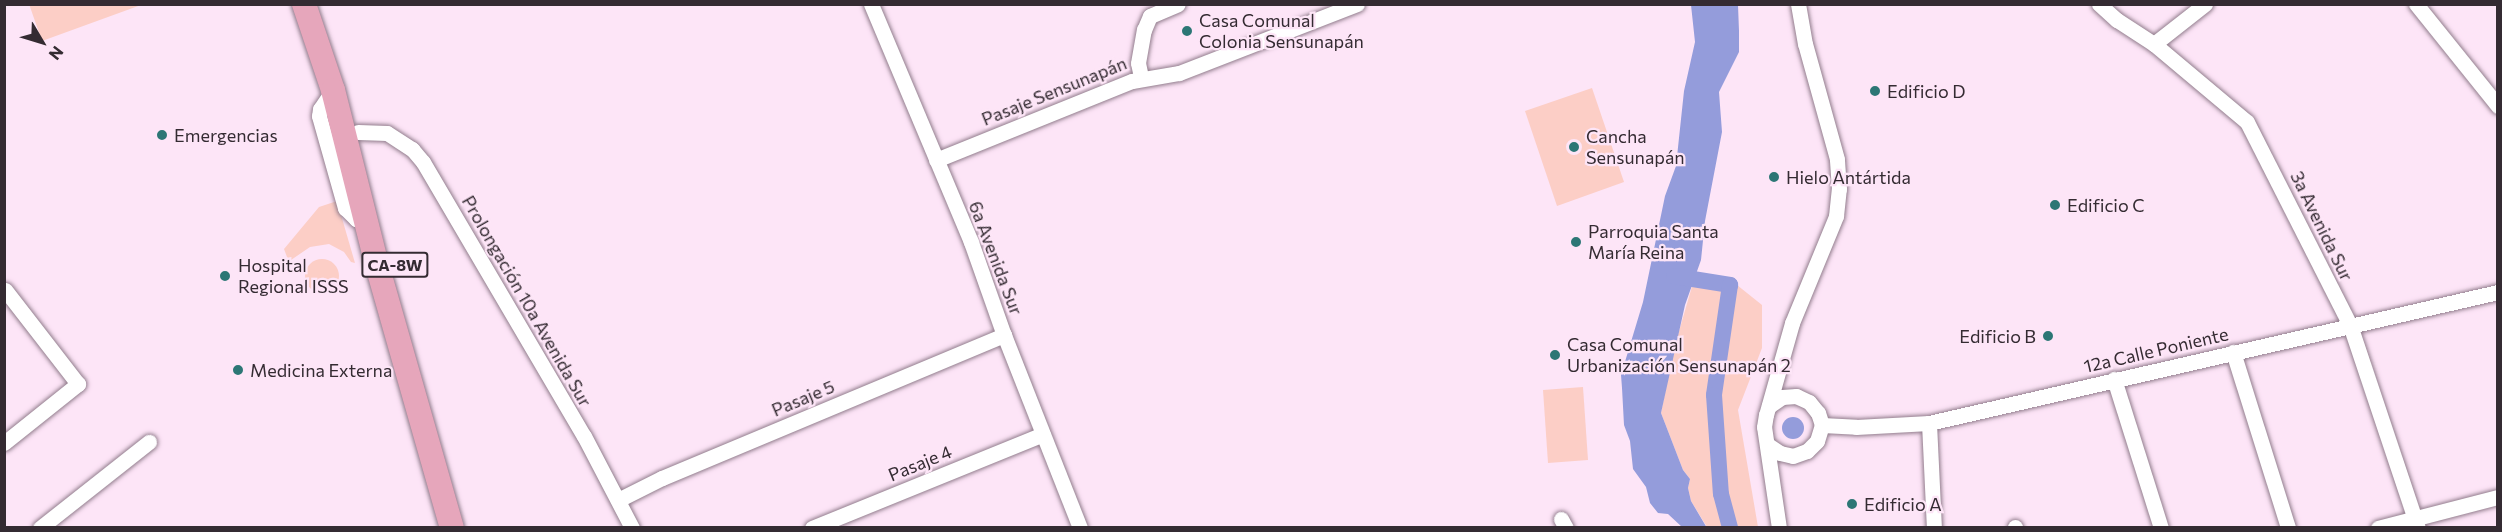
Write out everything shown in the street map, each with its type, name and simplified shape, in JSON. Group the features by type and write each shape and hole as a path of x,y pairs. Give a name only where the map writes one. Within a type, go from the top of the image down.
{"main road":[{"name":"CA-8W","path":"304,4 333,90 366,221 452,528"},
{"name":"CA-8W","path":"320,4 358,132 465,528"}],"street":[{"name":"6a Avenida Sur","path":"871,4 971,242 1004,335 1080,528"},
{"path":"1141,77 1138,63 1144,30 1150,16 1178,4"},
{"name":"Pasaje Sensunapán","path":"936,160 1141,77 1179,73 1357,4"},
{"path":"1779,528 1764,427 1792,323 1832,227 1838,198 1837,159 1805,44 1798,4"},
{"name":"3a Avenida Sur","path":"2099,4 2117,20 2154,44 2247,122 2350,325 2417,523"},
{"path":"2154,44 2205,4"},
{"path":"2416,4 2497,101"},
{"name":"Prolongación 10a Avenida Sur","path":"358,132 387,133 412,149 423,162 632,528"},
{"path":"4,443 78,384 5,290"},
{"name":"12a Calle Poniente","path":"1821,425 1856,427 1929,423 2498,292"},
{"name":"Pasaje 5","path":"618,500 669,476 1004,335"},
{"path":"2233,352 2288,528"},
{"path":"2114,379 2161,528"},
{"path":"1768,445 1780,453 1793,456 1807,451 1817,441 1821,425 1818,413 1809,402 1796,396 1782,397 1769,405"},
{"path":"1929,423 1934,528"},
{"name":"Pasaje 4","path":"812,528 1043,434"},
{"path":"40,528 149,442"},
{"path":"2378,528 2417,523 2498,497"}],"shaded area":[{"path":"29,4 141,4 141,5 42,41"},
{"name":"Cancha Sensunapán","path":"1592,88 1624,182 1557,206 1525,111"},
{"path":"337,201 355,263 351,262 344,252 329,244 310,247 291,260 287,257 284,249 319,207"},
{"path":"322,259 334,264 339,276 334,288 322,293 310,288 305,276 310,264"},
{"path":"1693,283 1725,289 1711,395 1718,494 1727,527 1707,527 1691,501 1688,488 1690,479 1683,470 1661,413 1673,352"},
{"path":"1737,285 1762,305 1762,348 1738,410 1758,527 1730,527 1721,494 1714,395"},
{"path":"1583,387 1588,460 1548,463 1543,390"}],"water":[{"path":"1691,5 1738,5 1739,31 1739,52 1719,92 1722,132 1705,221 1701,260 1685,305 1661,413 1683,470 1690,479 1688,488 1691,501 1707,528 1682,527 1668,514 1658,513 1650,503 1646,487 1633,469 1630,441 1624,425 1621,375 1643,302 1665,196 1676,166 1684,91 1695,42"},
{"path":"1789,417 1797,417 1804,424 1804,432 1797,439 1789,439 1782,432 1782,424"}],"waterway":[{"path":"1674,276 1730,285 1714,395 1721,494 1730,528"}],"place":[{"name":"Casa Comunal Colonia Sensunapán","path":"1187,31"},
{"name":"Edificio D","path":"1875,91"},
{"name":"Emergencias","path":"162,135"},
{"name":"Cancha Sensunapán","path":"1574,147"},
{"name":"Hielo Antártida","path":"1774,177"},
{"name":"Edificio C","path":"2055,205"},
{"name":"Parroquia Santa María Reina","path":"1576,242"},
{"name":"Hospital Regional ISSS","path":"225,276"},
{"name":"Edificio B","path":"2048,336"},
{"name":"Casa Comunal Urbanización Sensunapán 2","path":"1555,355"},
{"name":"Medicina Externa","path":"238,370"},
{"name":"Edificio A","path":"1852,504"}]}
